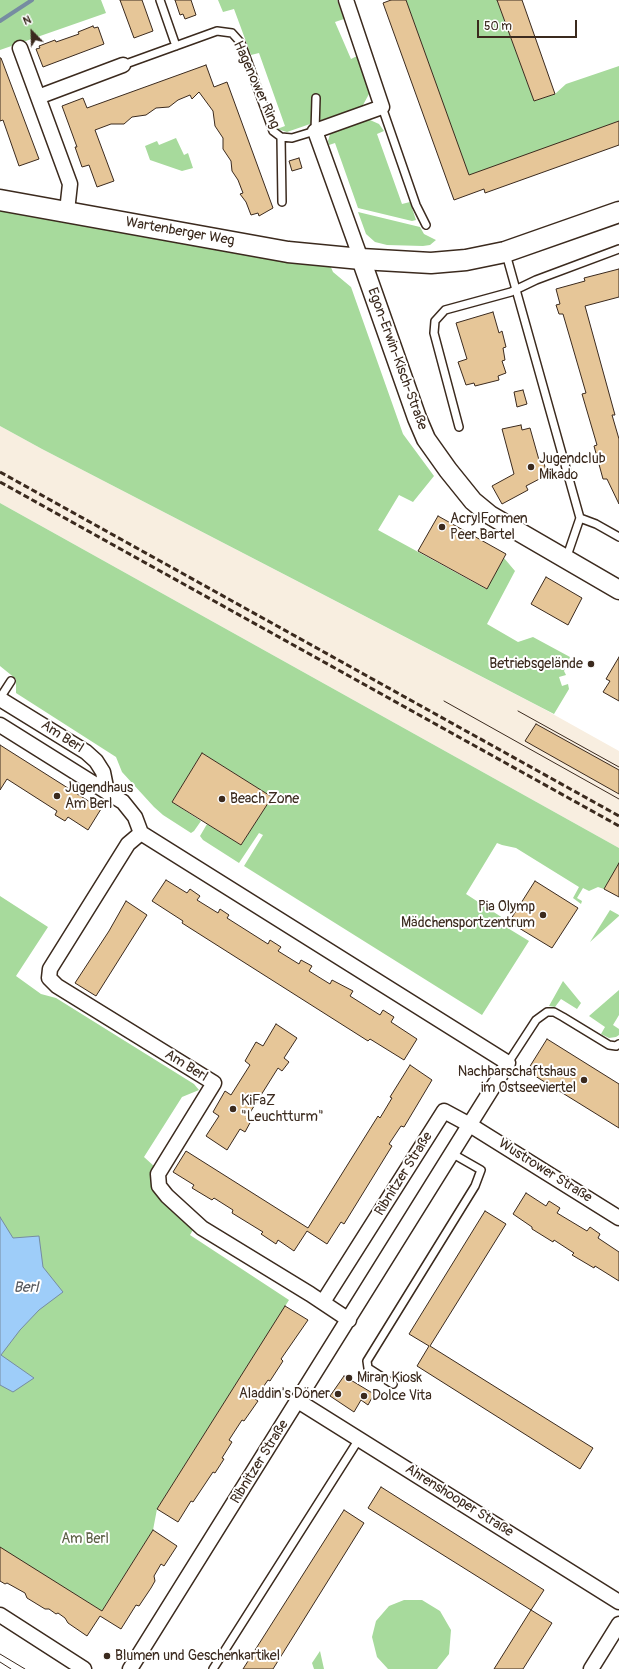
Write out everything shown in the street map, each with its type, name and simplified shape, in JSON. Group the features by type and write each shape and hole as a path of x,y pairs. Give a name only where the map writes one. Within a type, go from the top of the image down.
{"main road":[{"name":"Wartenberger Weg","path":"0,200 288,252 431,264 466,260 505,252 619,212"}],"street":[{"path":"346,0 382,106"},
{"path":"20,48 70,184 67,211"},
{"name":"Hagenower Ring","path":"38,97 123,66"},
{"name":"Hagenower Ring","path":"315,131 382,106"},
{"path":"315,131 361,259"},
{"name":"Egon-Erwin-Kisch-Straße","path":"361,259 426,440 448,470 473,500 490,515 619,590"},
{"name":"Am Berl","path":"0,699 86,752 96,761 103,772 107,792"},
{"name":"Am Berl","path":"0,725 123,802 130,809 141,833 128,844 50,969 49,978 57,986 214,1083 158,1174 159,1186 167,1196 202,1228 323,1302 349,1320"},
{"path":"141,833 508,1063"},
{"name":"Ribnitzer Straße","path":"130,1669 453,1154 508,1063"},
{"name":"Ribnitzer Straße","path":"323,1302 444,1111 470,1124"},
{"name":"Wustrower Straße","path":"470,1124 619,1218"},
{"name":"Ahrenshooper Straße","path":"298,1401 619,1602"},
{"path":"0,1615 84,1669"},
{"path":"591,1669 619,1624"}],"lane":[{"path":"160,0 176,46"},
{"name":"Hagenower Ring","path":"123,66 217,31 232,33 241,42 273,131 281,137 292,138 315,131"},
{"path":"315,131 316,98"},
{"path":"382,106 416,205 426,225"},
{"path":"281,137 282,202"},
{"path":"459,427 434,333 434,321 445,310 516,289 619,249"},
{"path":"505,252 580,518 566,560"},
{"path":"580,518 596,524 619,537"},
{"path":"0,699 11,681"},
{"path":"508,1063 536,1020 547,1012 554,1012 609,1045 616,1046 619,1044"},
{"path":"393,1384 368,1368 367,1361 475,1186 481,1170 453,1154"},
{"path":"213,1669 359,1439"}],"shaded area":[{"path":"0,426 542,708 619,751 619,848 0,503"}],"green space":[{"path":"0,0 101,0 106,13 0,50"},
{"path":"218,0 337,0 344,19 335,22 351,59 357,56 369,88 369,94 363,105 287,132 277,129 285,126 259,53 251,55 234,9 223,12"},
{"path":"406,0 497,0 534,101 555,94 566,84 619,66 619,121 471,182"},
{"path":"365,119 379,124 384,131 377,134 402,204 410,202 416,220 412,221 358,208 335,143 329,145 328,141 330,134 334,131"},
{"path":"176,138 184,155 188,153 193,168 182,171 150,160 145,146 157,141 159,145"},
{"path":"0,208 330,265 333,272 351,287 403,434 434,476 413,502 399,495 378,530 486,589 504,558 515,571 487,624 518,642 533,637 570,657 564,671 566,675 559,677 562,686 568,684 569,689 554,714 0,426"},
{"path":"358,212 420,227 424,234 436,240 430,245 423,246 387,245 375,242 366,234"},
{"path":"0,503 619,848 619,865 604,889 598,887 589,891 583,888 577,898 582,901 581,904 573,898 579,887 516,848 497,843 466,894 509,922 506,927 529,941 482,1015 244,866 263,835 259,833 239,863 203,840 200,836 207,824 241,845 272,797 202,753 172,802 201,821 191,833 163,815 154,807 122,772 116,757 16,693 16,679 0,666"},
{"path":"0,896 48,927 16,976 41,994 56,998 194,1084 199,1090 182,1097 144,1157 155,1167 194,1228 190,1235 289,1300 157,1509 153,1530 102,1611 0,1548"},
{"path":"610,910 619,916 590,942"},
{"path":"563,981 581,1003 577,1009 561,999 555,1007 549,1006"},
{"path":"619,990 619,1015 613,1025 619,1029 619,1035 609,1038 601,1034 605,1027 589,1016"},
{"path":"404,1600 422,1600 440,1611 451,1630 449,1654 437,1669 388,1669 377,1657 372,1637 376,1621 389,1606"},
{"path":"320,1651 324,1669 314,1669 312,1663"}],"water":[{"name":"Berl","path":"0,1217 13,1238 39,1236 43,1267 63,1292 39,1310 20,1330 1,1355 34,1378 13,1392 0,1385"}],"building":[{"path":"120,0 142,0 153,31 134,38"},
{"path":"175,0 191,0 196,15 185,19 183,14 180,15"},
{"path":"391,0 406,0 469,175 619,121 619,145 485,193 484,189 454,200 383,3"},
{"path":"497,0 522,0 555,94 534,101"},
{"path":"93,26 94,28 98,27 104,44 43,67 36,49 40,48 39,46 79,34 78,32"},
{"path":"0,58 39,159 19,166 3,120 0,121"},
{"path":"206,65 214,87 227,82 273,208 259,216 258,213 251,215 246,202 240,194 243,193 238,180 232,171 231,161 223,149 223,138 215,126 213,111 199,92 192,99 190,95 178,100 169,107 156,108 146,115 132,117 124,124 111,124 95,130 114,181 97,187 89,165 82,167 75,147 77,147 62,106 83,98 87,108"},
{"path":"299,158 302,168 292,171 289,161"},
{"path":"619,269 619,297 585,306 615,415 612,415 619,439 619,504 607,479 603,479 594,446 597,445 582,394 586,393 563,314 559,314 556,305 560,304 556,289 585,281 584,278"},
{"path":"493,312 499,333 502,331 506,347 503,348 505,360 502,361 506,373 498,376 499,380 475,386 474,383 466,385 458,362 467,359 456,323"},
{"path":"523,390 527,404 517,407 514,392"},
{"name":"Jugendclub Mikado","path":"521,425 522,430 530,428 539,460 543,459 547,475 526,486 528,490 502,504 492,486 514,474 502,429"},
{"path":"438,516 506,554 487,589 418,551"},
{"path":"546,577 582,598 568,625 531,604"},
{"path":"619,657 619,701 603,692 610,681 606,679"},
{"path":"536,724 619,770 619,794 525,741"},
{"name":"Jugendhaus Am Berl","path":"0,745 101,809 88,830 68,817 65,821 55,815 57,811 7,779 0,790"},
{"name":"Beach Zone","path":"202,753 272,797 241,845 172,802"},
{"path":"619,863 619,897 604,889"},
{"path":"166,880 187,893 190,889 200,896 197,900 218,913 220,909 229,915 227,918 268,944 270,940 281,947 278,951 299,964 301,960 312,966 309,971 330,984 332,980 353,991 350,996 380,1015 383,1010 394,1017 391,1022 417,1039 404,1060 370,1039 368,1041 182,923 183,921 152,901"},
{"name":"Pia Olymp Mädchensportzentrum","path":"535,881 578,908 552,948 509,922"},
{"path":"126,901 147,915 96,996 75,983 109,931"},
{"path":"276,1024 297,1038 284,1058 289,1062 282,1071 278,1068 246,1119 251,1121 245,1132 240,1129 227,1150 206,1136 219,1116 213,1112 225,1091 231,1095 250,1065 245,1061 256,1042 263,1046"},
{"path":"547,1039 619,1084 619,1128 527,1071"},
{"path":"410,1065 432,1080 404,1127 401,1126 389,1144 392,1146 344,1224 341,1222 327,1244 307,1231 294,1251 278,1240 276,1244 261,1234 263,1232 232,1213 233,1210 214,1198 212,1200 192,1188 194,1185 173,1172 186,1151 308,1228 378,1116 380,1118 392,1098 390,1097"},
{"path":"526,1193 546,1206 549,1201 560,1208 557,1213 587,1231 590,1227 600,1234 598,1238 619,1252 619,1281 595,1266 594,1268 572,1255 574,1253 554,1240 553,1242 532,1229 532,1227 513,1214"},
{"path":"485,1211 506,1224 430,1346 593,1448 580,1469 417,1366 429,1346 409,1334"},
{"path":"285,1306 308,1320 281,1359 283,1361 270,1381 268,1380 255,1399 258,1401 244,1421 242,1420 229,1440 232,1442 215,1473 213,1472 193,1502 191,1501 178,1522 157,1509"},
{"path":"344,1376 374,1394 368,1405 361,1400 354,1412 330,1396"},
{"path":"381,1487 544,1590 531,1610 368,1508"},
{"path":"344,1510 364,1523 273,1669 243,1669"},
{"path":"153,1530 177,1546 164,1566 161,1564 154,1576 155,1581 151,1588 139,1606 136,1605 121,1629 100,1616 87,1636 68,1623 65,1618 58,1613 56,1614 49,1609 45,1609 27,1598 25,1593 7,1583 5,1584 0,1581 0,1547 102,1611"},
{"path":"531,1610 552,1623 523,1669 494,1669"}],"waterway":[{"path":"0,21 32,0"}],"tram line":[{"path":"444,701 619,799"},
{"path":"518,711 619,767"},
{"path":"0,1654 25,1669"},
{"path":"0,1662 11,1669"}],"railway":[{"path":"0,472 619,816"},
{"path":"0,482 619,826"}],"place":[{"name":"Jugendclub Mikado","path":"531,467"},
{"name":"AcrylFormen Peer Bartel","path":"442,527"},
{"name":"Betriebsgelände","path":"591,664"},
{"name":"Jugendhaus Am Berl","path":"57,796"},
{"name":"Beach Zone","path":"222,799"},
{"name":"Pia Olymp Mädchensportzentrum","path":"543,915"},
{"name":"Nachbarschaftshaus im Ostseeviertel","path":"584,1080"},
{"name":"KiFaZ \"Leuchtturm\"","path":"233,1109"},
{"name":"Miran Kiosk","path":"349,1378"},
{"name":"Aladdin's Döner","path":"338,1394"},
{"name":"Dolce Vita","path":"364,1396"},
{"name":"Blumen und Geschenkartikel","path":"107,1656"}]}
